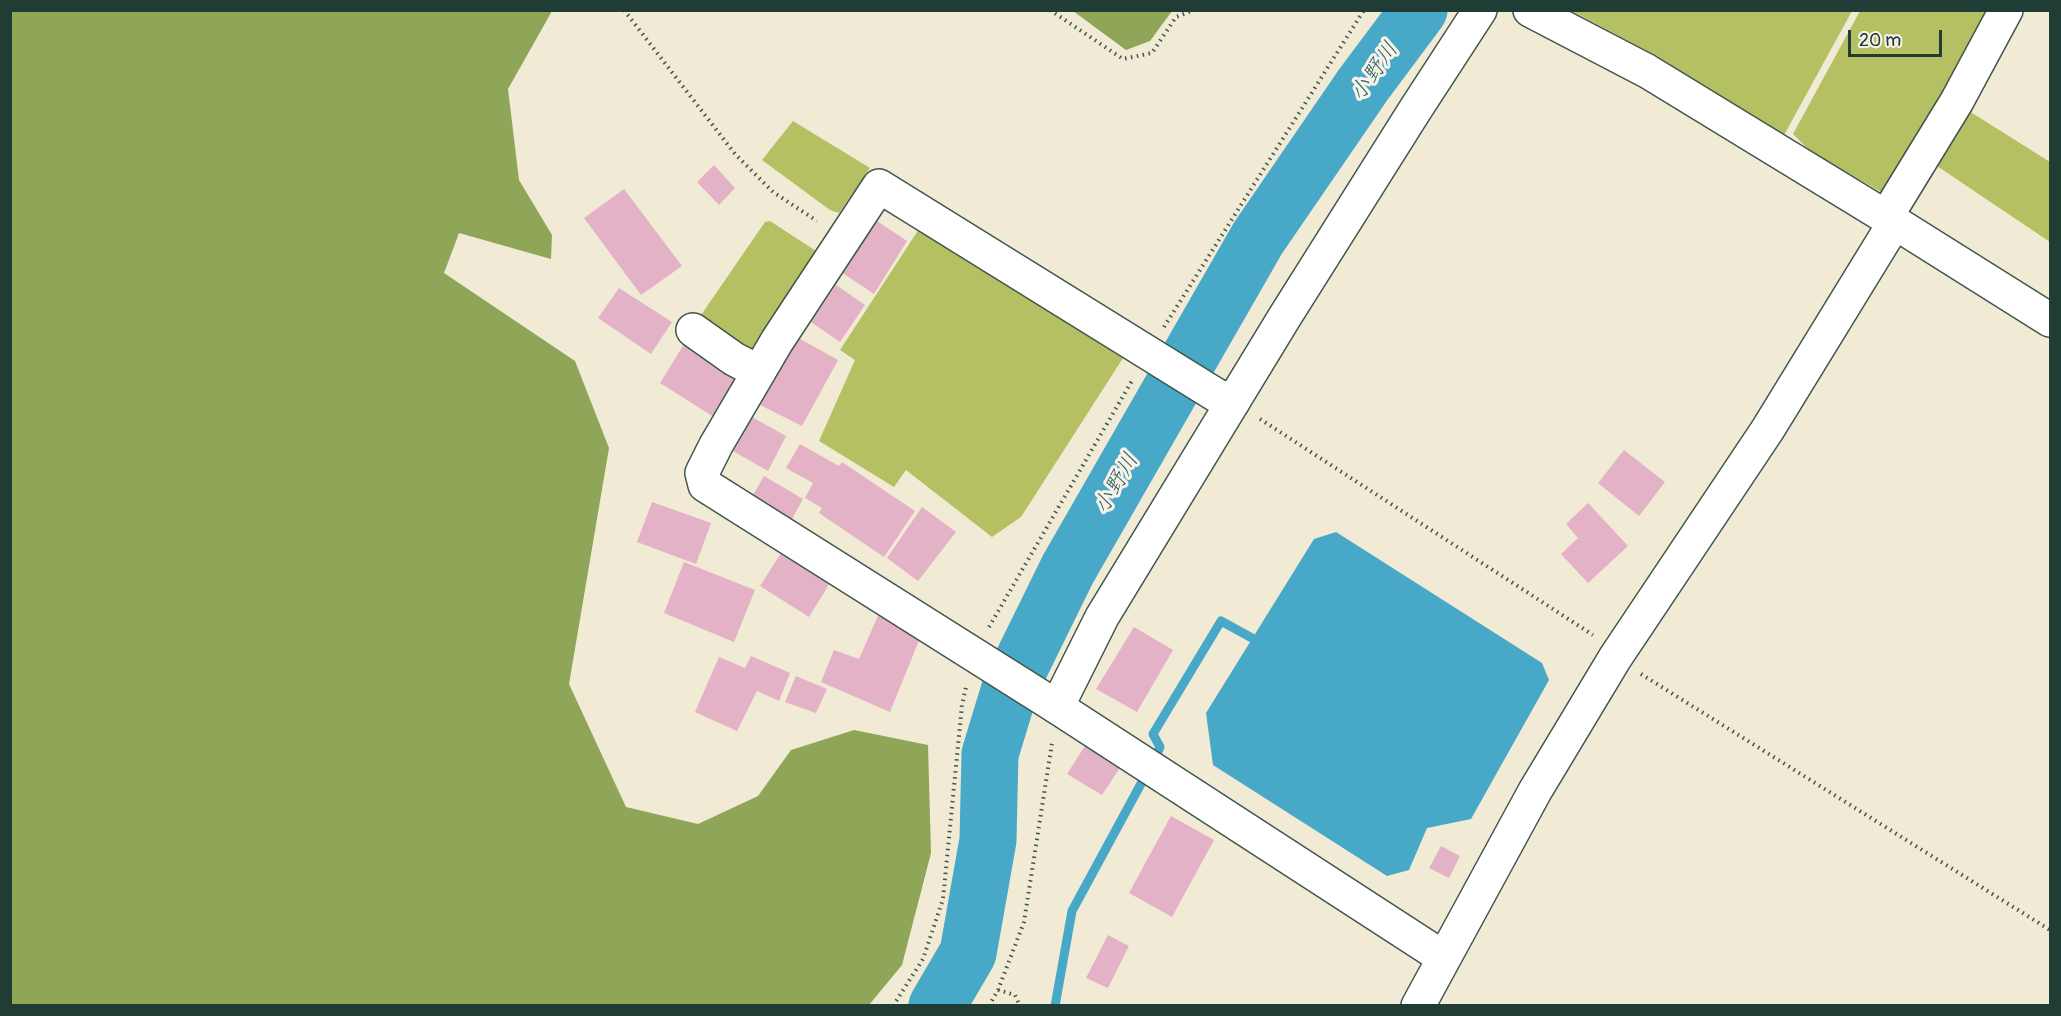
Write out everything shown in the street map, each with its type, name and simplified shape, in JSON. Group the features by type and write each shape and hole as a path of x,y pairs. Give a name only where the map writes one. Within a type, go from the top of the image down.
{"street":[{"path":"1049,701 1101,617 1224,398 1480,10"},
{"path":"1530,10 1647,71 1891,219 2050,320"},
{"path":"1418,1005 1535,792 1617,655 1768,429 1891,219 2006,10"},
{"path":"1224,398 879,186 777,340 702,473 705,485 1049,701 1444,958"},
{"path":"693,330 734,359 759,372"}],"path":[{"path":"624,10 735,154 773,192 813,218"},
{"path":"1050,10 1123,59 1152,53 1176,17 1194,10"},
{"path":"893,1005 923,959 943,899 962,705 978,656 1148,352 1364,10"},
{"path":"1224,398 1617,655 2050,930"},
{"path":"988,1005 998,990 1024,922 1049,701"},
{"path":"998,990 1015,995 1020,1005"}],"green space":[{"path":"1983,10 1990,14 1888,196 1810,151 1793,134 1860,11"},
{"path":"10,11 552,11 508,89 519,180 552,235 551,259 459,233 444,273 575,361 609,448 569,684 626,807 698,824 758,796 791,750 854,730 928,745 931,853 902,965 869,1005 11,1005"},
{"path":"1073,11 1172,11 1150,41 1126,50"},
{"path":"1572,11 1852,11 1783,137 1655,55"},
{"path":"1961,106 2050,162 2050,242 1931,162"},
{"path":"793,121 870,168 839,213 830,210 762,160"},
{"path":"770,221 819,253 758,350 747,353 699,318 765,222"},
{"path":"919,229 1123,358 1021,517 992,537 906,470 894,487 819,441 855,360 840,350"}],"water":[{"path":"1336,532 1542,663 1549,680 1471,819 1427,828 1409,870 1387,876 1213,765 1206,713 1314,539"}],"building":[{"path":"714,165 735,188 719,205 697,182"},
{"path":"624,189 682,266 641,295 584,218"},
{"path":"874,219 907,241 874,294 841,272"},
{"path":"836,285 865,305 840,342 811,322"},
{"path":"619,288 672,322 651,354 598,318"},
{"path":"795,336 838,360 802,426 758,404"},
{"path":"686,341 740,377 714,417 660,383"},
{"path":"752,417 786,436 768,471 733,451"},
{"path":"800,444 839,466 842,462 915,511 884,557 819,513 822,508 805,498 813,483 786,468"},
{"path":"1624,450 1665,482 1639,516 1598,483"},
{"path":"764,476 803,499 791,521 752,497"},
{"path":"652,502 711,523 696,564 637,542"},
{"path":"1588,503 1628,546 1588,583 1561,554 1578,538 1566,524"},
{"path":"922,507 956,532 918,581 887,558"},
{"path":"783,550 831,581 809,617 760,586"},
{"path":"684,562 755,590 734,642 664,613"},
{"path":"881,609 922,633 890,712 821,682 834,650 859,659"},
{"path":"1134,627 1173,650 1137,712 1096,689"},
{"path":"751,656 790,673 779,701 757,691 737,731 695,712 719,657 745,668"},
{"path":"796,676 827,689 816,713 785,702"},
{"path":"1088,741 1123,763 1102,795 1067,774"},
{"path":"1171,816 1214,840 1172,917 1129,893"},
{"path":"1441,846 1460,856 1449,878 1429,868"},
{"path":"1108,935 1129,946 1108,988 1086,978"}],"waterway":[{"name":"小野川","path":"937,1006 968,953 988,840 990,754 1011,685 1068,569 1258,238 1363,85 1419,10"},
{"path":"1157,754 1160,747 1153,734 1221,621 1252,638"},
{"path":"1055,1006 1072,911 1143,780"}]}
